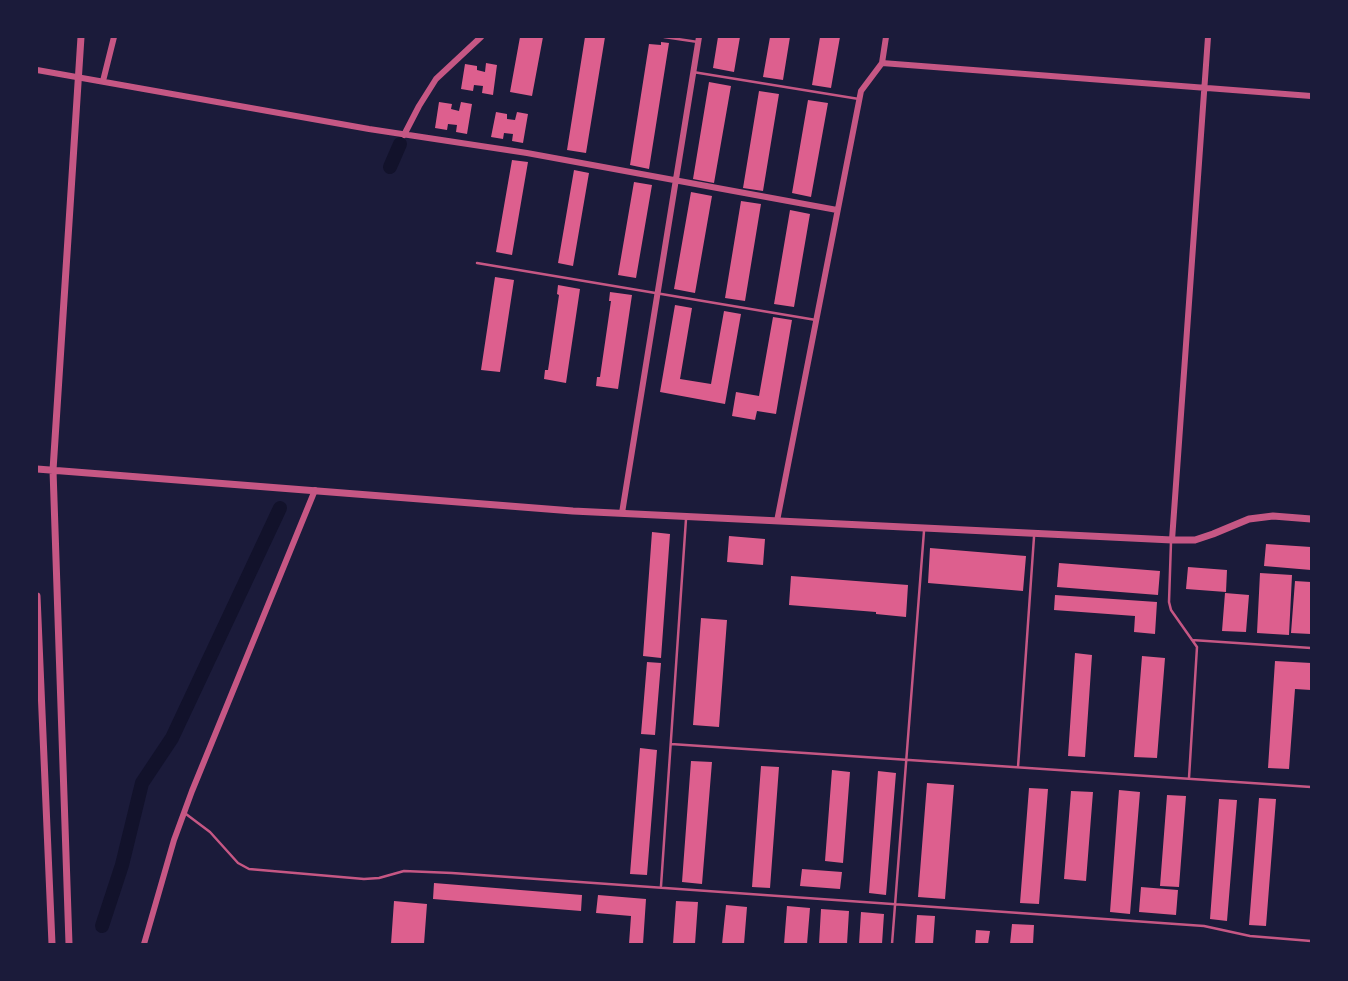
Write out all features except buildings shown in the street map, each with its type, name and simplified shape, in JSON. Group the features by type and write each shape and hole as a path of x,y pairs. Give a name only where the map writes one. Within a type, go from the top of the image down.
{"street":[{"path":"69,944 53,470 81,37"},
{"path":"103,81 114,37"},
{"path":"404,135 436,79 481,37"},
{"path":"777,521 859,99 866,81 882,63 886,37"},
{"path":"1172,540 1208,37"},
{"path":"622,513 698,40"},
{"path":"882,63 1311,96"},
{"path":"37,69 404,135 527,153 837,210"},
{"path":"37,469 622,513 1172,540 1195,540 1249,519 1273,516 1311,519"},
{"path":"144,944 184,813 315,490"},
{"path":"37,596 51,944"}],"lane":[{"path":"664,37 698,40"},
{"path":"693,72 859,99"},
{"path":"477,263 816,320"},
{"path":"661,888 686,516"},
{"path":"892,944 924,528"},
{"path":"1018,767 1034,533"},
{"path":"1172,540 1169,601 1171,610 1197,647 1189,778"},
{"path":"1192,640 1311,649"},
{"path":"671,744 1311,787"},
{"path":"184,813 211,832 238,863 249,869 364,879 404,872 452,873 1204,926 1250,936 1311,941"}],"waterway":[{"path":"390,167 400,144"},
{"path":"102,926 122,865 142,783 172,738 280,508"}]}
